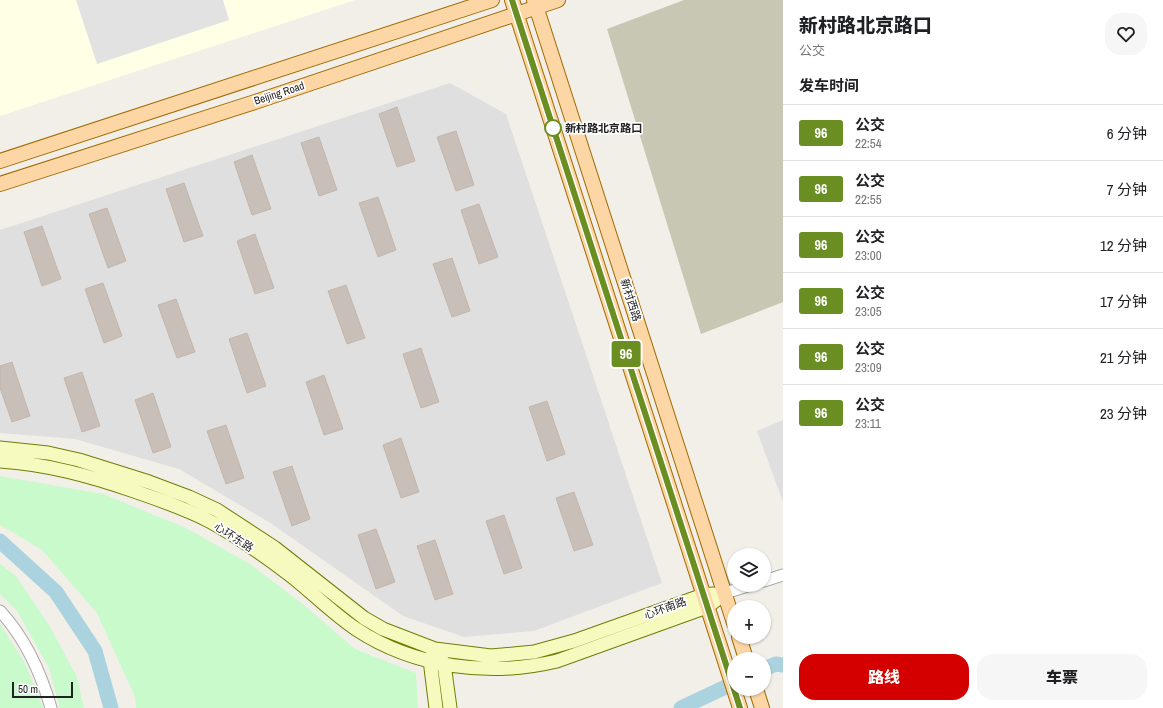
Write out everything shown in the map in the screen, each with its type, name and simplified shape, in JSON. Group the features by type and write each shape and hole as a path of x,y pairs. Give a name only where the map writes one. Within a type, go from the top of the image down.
{"main road":[{"name":"Beijing Road","path":"0,161 492,0"},
{"name":"新村西路","path":"512,0 740,708"},
{"name":"Beijing Road","path":"0,184 517,14 536,4 558,0"},
{"name":"新村西路","path":"536,4 727,602"},
{"name":"心环东路","path":"0,448 48,453 79,460 149,482 189,497 217,510 275,548 364,618 432,655"},
{"name":"心环东路","path":"0,461 46,466 76,473 144,494 184,509 211,522 268,559 357,629 377,641 397,650 432,655"},
{"name":"心环南路","path":"444,664 465,668 491,669 536,666 578,654 724,593"},
{"name":"心环南路","path":"432,655 491,656 534,652 705,601"},
{"path":"432,655 444,664 450,708"},
{"path":"432,655 436,708"},
{"path":"758,696 762,707"}],"street":[{"path":"771,579 783,575"},
{"path":"0,611 23,640 36,667 51,708"}],"shaded area":[{"path":"0,0 355,0 0,116"},
{"path":"76,0 223,0 229,20 97,64"},
{"path":"684,0 783,0 783,302 701,334 607,29"},
{"path":"450,83 506,114 662,583 534,631 464,637 403,616 272,524 179,469 75,439 0,433 0,230"},
{"path":"783,420 783,502 757,431"}],"green space":[{"path":"0,476 103,494 186,528 250,564 304,605 355,649 416,673 418,708 136,708 135,697 97,613 42,550 0,525"},
{"path":"0,564 16,576 49,625 77,677 84,708 60,708 49,668 17,611 0,594"},
{"path":"0,624 25,663 43,708 0,708"}],"building":[{"path":"397,107 415,161 397,167 379,114"},
{"path":"456,131 474,185 456,191 437,137"},
{"path":"319,137 337,190 319,196 301,143"},
{"path":"252,155 271,209 252,215 234,162"},
{"path":"184,183 203,236 184,242 166,189"},
{"path":"378,197 396,250 378,257 359,203"},
{"path":"479,204 498,257 479,264 461,210"},
{"path":"107,208 126,261 108,268 89,214"},
{"path":"42,226 61,279 42,286 24,232"},
{"path":"255,234 274,288 255,294 237,241"},
{"path":"452,258 470,311 452,317 433,264"},
{"path":"103,283 122,336 104,343 85,289"},
{"path":"346,285 365,338 347,344 328,291"},
{"path":"176,299 195,352 177,358 158,305"},
{"path":"247,333 266,386 247,393 229,339"},
{"path":"421,348 439,402 421,408 403,354"},
{"path":"12,362 30,416 12,422 0,388 0,366"},
{"path":"82,372 100,426 82,432 64,378"},
{"path":"324,375 343,429 324,435 306,382"},
{"path":"153,393 171,447 153,453 135,400"},
{"path":"547,401 565,454 547,461 529,407"},
{"path":"226,425 244,478 226,484 207,431"},
{"path":"401,438 419,492 401,498 383,445"},
{"path":"292,466 310,519 292,526 273,472"},
{"path":"574,492 593,545 574,551 556,498"},
{"path":"504,515 522,568 504,574 486,521"},
{"path":"376,529 395,582 376,589 358,535"},
{"path":"435,540 453,594 435,600 417,546"}],"waterway":[{"path":"0,541 56,592 95,651 111,708"},
{"path":"771,666 776,664 783,665"},
{"path":"681,708 727,686"}],"bus line":[{"name":"96","path":"512,0 713,629 740,708"}],"place":[{"name":"新村路北京路口","path":"553,128"}]}
